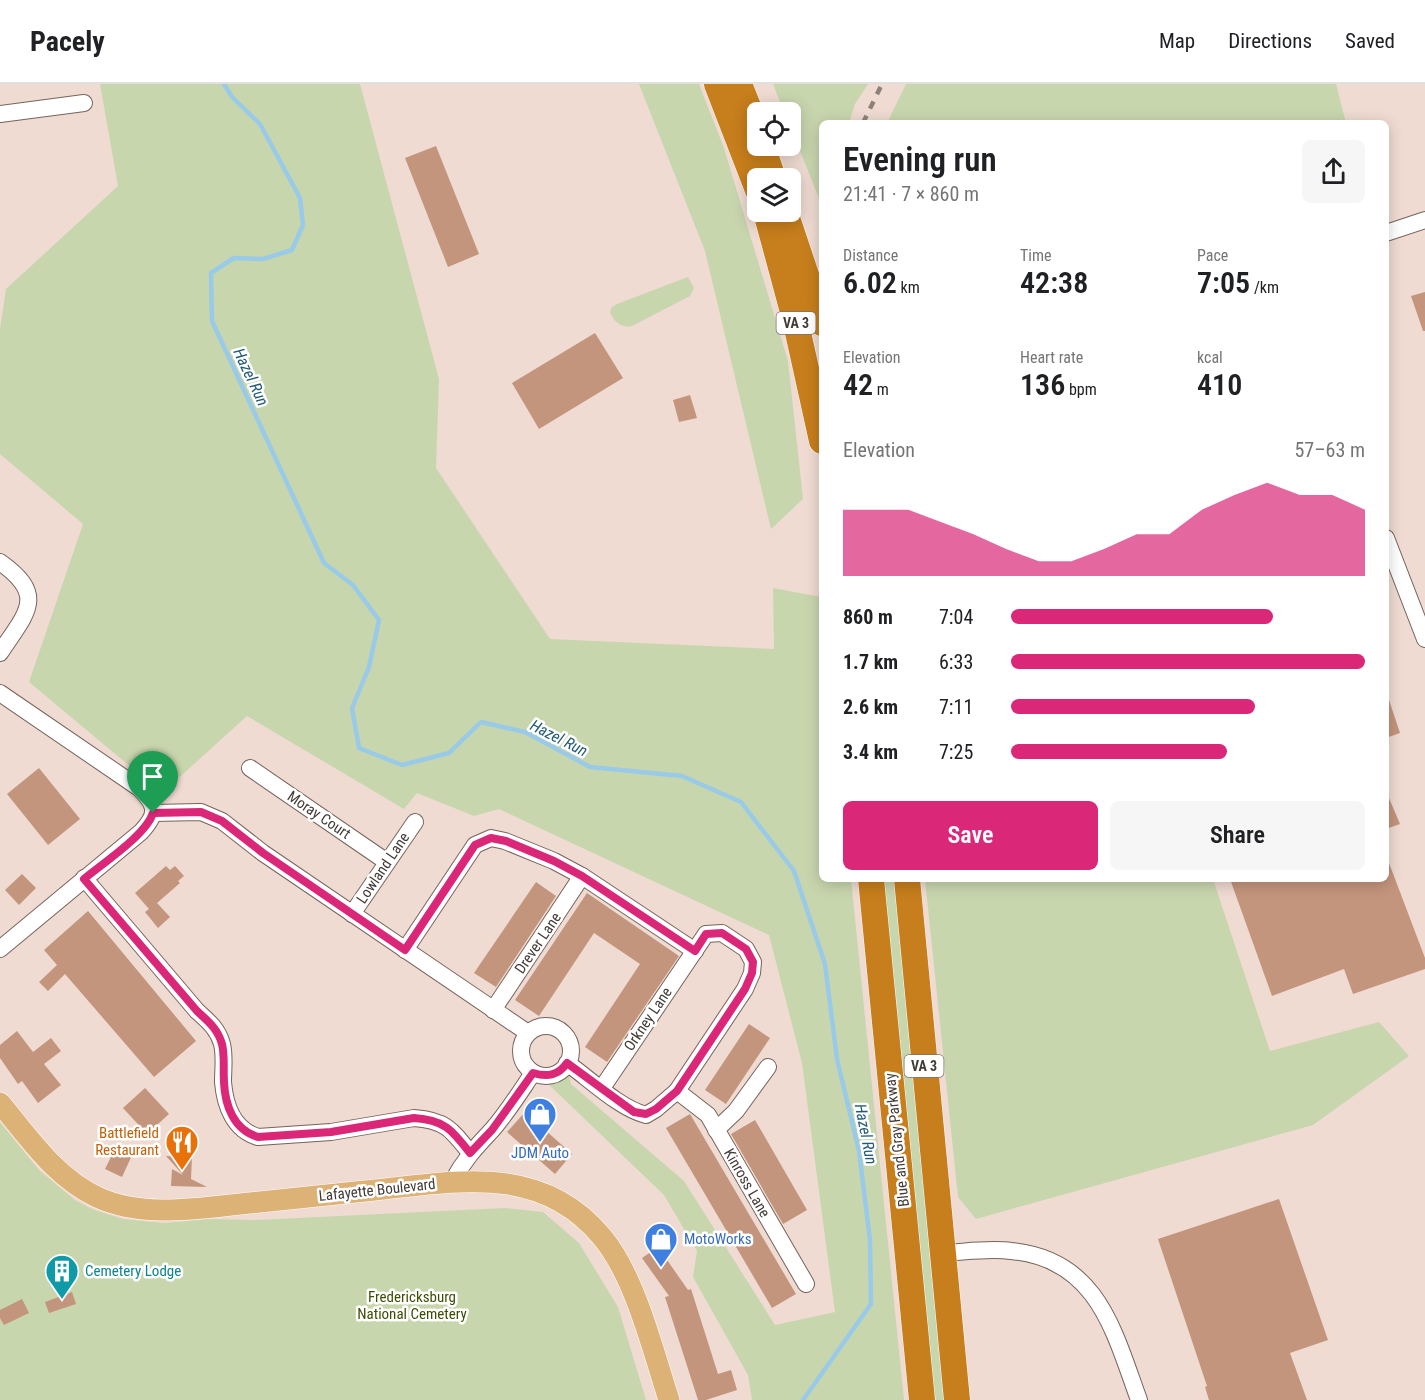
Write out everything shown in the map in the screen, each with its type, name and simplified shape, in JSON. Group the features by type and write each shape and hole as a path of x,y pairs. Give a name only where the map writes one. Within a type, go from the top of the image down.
{"highway":[{"path":"717,84 749,168"},
{"path":"739,84 747,104"},
{"name":"VA 3","path":"769,222 795,319 819,427"},
{"name":"VA 3","path":"788,222 819,314"},
{"name":"Blue and Gray Parkway","path":"872,882 922,1400"},
{"name":"VA 3","path":"907,882 957,1400"}],"main road":[{"name":"Lafayette Boulevard","path":"0,1103 59,1173 75,1185 98,1197 118,1205 136,1208 203,1208 452,1182 503,1183 547,1194 583,1216 602,1237 627,1278 669,1400"}],"street":[{"path":"0,114 84,103"},
{"path":"1389,233 1425,220"},
{"path":"1389,546 1425,639"},
{"path":"0,562 17,574 24,582 29,594 26,613 0,653"},
{"path":"0,693 140,788 153,805 150,822 141,832 0,949"},
{"name":"Moray Court","path":"250,768 387,861"},
{"path":"153,813 201,812 222,821 263,853 528,1033"},
{"name":"Lowland Lane","path":"352,914 415,822"},
{"path":"405,950 475,845 491,838 506,841 554,861 582,876 695,951"},
{"name":"Drever Lane","path":"494,1010 582,876"},
{"path":"84,879 218,1034 223,1046 227,1103 233,1120 248,1134 258,1137 331,1132 414,1118 437,1122 450,1129 470,1153"},
{"name":"Orkney Lane","path":"602,1088 706,934 722,933 746,949 753,962 752,973 745,989 677,1091"},
{"path":"544,1026 560,1031 569,1044 570,1052 567,1063 553,1075 533,1073 522,1060 521,1048 528,1033 544,1026"},
{"path":"567,1063 634,1112 646,1114 656,1109 677,1091"},
{"path":"716,1130 736,1111 768,1067"},
{"path":"452,1182 470,1153 492,1130 533,1073"},
{"name":"Kinross Lane","path":"677,1091 708,1115 806,1284"},
{"path":"943,1253 1013,1251 1048,1260 1082,1282 1104,1310 1139,1400"}],"green space":[{"path":"100,84 360,84 439,379 436,468 550,639 774,649 773,588 819,597 819,882 851,882 904,1400 752,1400 748,1375 693,1277 697,1251 664,1195 544,1080 569,1075 571,1084 684,1181 775,1325 835,1312 802,1063 769,935 499,809 474,816 417,793 404,809 247,716 162,793 29,682 83,524 0,454 0,329 6,289 118,186"},
{"path":"639,84 699,84 724,148 788,361 803,499 771,529 705,251"},
{"path":"773,84 868,84 855,104 850,120 819,120 819,198 801,153 801,102 780,102"},
{"path":"906,84 1336,84 1345,120 888,120"},
{"path":"688,277 694,288 690,296 632,326 619,324 610,313 611,308 617,304"},
{"path":"879,882 898,882 948,1400 929,1400"},
{"path":"925,882 1214,882 1270,1051 1379,1022 1409,1056 1313,1125 976,1219 958,1197"},
{"name":"Fredericksburg National Cemetery","path":"0,1122 39,1170 75,1200 92,1209 123,1219 164,1223 209,1219 256,1220 505,1208 543,1212 579,1243 618,1307 646,1400 0,1400"}],"building":[{"path":"436,146 479,254 448,267 405,158"},
{"path":"1425,292 1425,331 1423,331 1411,296"},
{"path":"595,333 623,378 539,429 512,383"},
{"path":"690,395 697,418 679,422 673,400"},
{"path":"1389,700 1400,733 1389,737"},
{"path":"39,768 80,819 48,845 7,794"},
{"path":"1389,798 1400,824 1389,828"},
{"path":"1389,863 1425,958 1425,969 1353,994 1344,969 1272,996 1231,882 1389,882"},
{"path":"166,866 170,870 175,866 184,876 178,881 180,883 157,903 170,917 158,928 145,912 149,909 135,893"},
{"path":"22,874 36,888 19,905 5,890"},
{"path":"536,882 556,896 496,987 474,973"},
{"path":"587,893 679,956 607,1062 585,1047 640,964 594,933 539,1016 515,1000"},
{"path":"88,911 196,1041 154,1077 65,974 48,991 39,982 57,965 44,950"},
{"path":"749,1024 770,1038 726,1104 705,1090"},
{"path":"17,1031 33,1052 51,1038 61,1051 44,1064 61,1085 38,1103 22,1081 18,1084 0,1058 0,1045"},
{"path":"145,1088 169,1114 147,1134 123,1108"},
{"name":"JDM Auto","path":"525,1112 572,1154 555,1174 507,1132"},
{"path":"690,1114 796,1294 772,1308 666,1128"},
{"path":"755,1120 807,1210 783,1224 731,1134"},
{"path":"118,1143 134,1151 122,1177 105,1169"},
{"name":"Battlefield Restaurant","path":"166,1156 192,1157 191,1179 207,1187 171,1186 172,1169 183,1175"},
{"path":"1279,1199 1328,1340 1290,1353 1307,1400 1209,1400 1205,1387 1207,1386 1158,1239"},
{"path":"658,1247 688,1290 691,1289 718,1374 731,1370 737,1390 706,1400 698,1400 665,1297 669,1296 642,1258"},
{"name":"Cemetery Lodge","path":"72,1292 76,1304 49,1313 45,1302"},
{"path":"22,1299 29,1313 4,1325 0,1318 0,1310"}],"waterway":[{"name":"Hazel Run","path":"224,84 232,97 260,124 300,198 303,225 292,250 263,259 234,258 211,273 212,321 324,563 353,585 379,620 369,667 352,708 359,748 402,765 449,753 481,722 525,732 590,767 682,776 741,802 794,871 825,964 837,1059 859,1151 870,1240 871,1304 803,1400"}],"railway":[{"path":"864,120 882,84"}],"place":[{"name":"JDM Auto","path":"540,1143"},
{"name":"Battlefield Restaurant","path":"182,1171"},
{"name":"MotoWorks","path":"661,1268"},
{"name":"Cemetery Lodge","path":"62,1300"}],"route":[{"path":"201,812 222,821 263,853 405,950 475,845 491,838 506,841 554,861 582,876 695,951 706,934 722,933 746,949 753,962 752,973 745,989 677,1091 656,1109 646,1114 634,1112 567,1063 553,1075 533,1073 492,1130 470,1153 450,1129 437,1122 414,1118 331,1132 258,1137 248,1134 233,1120 227,1103 224,1083 223,1046 210,1022 197,1011 84,879 141,832 150,822 153,813 201,812"}]}
